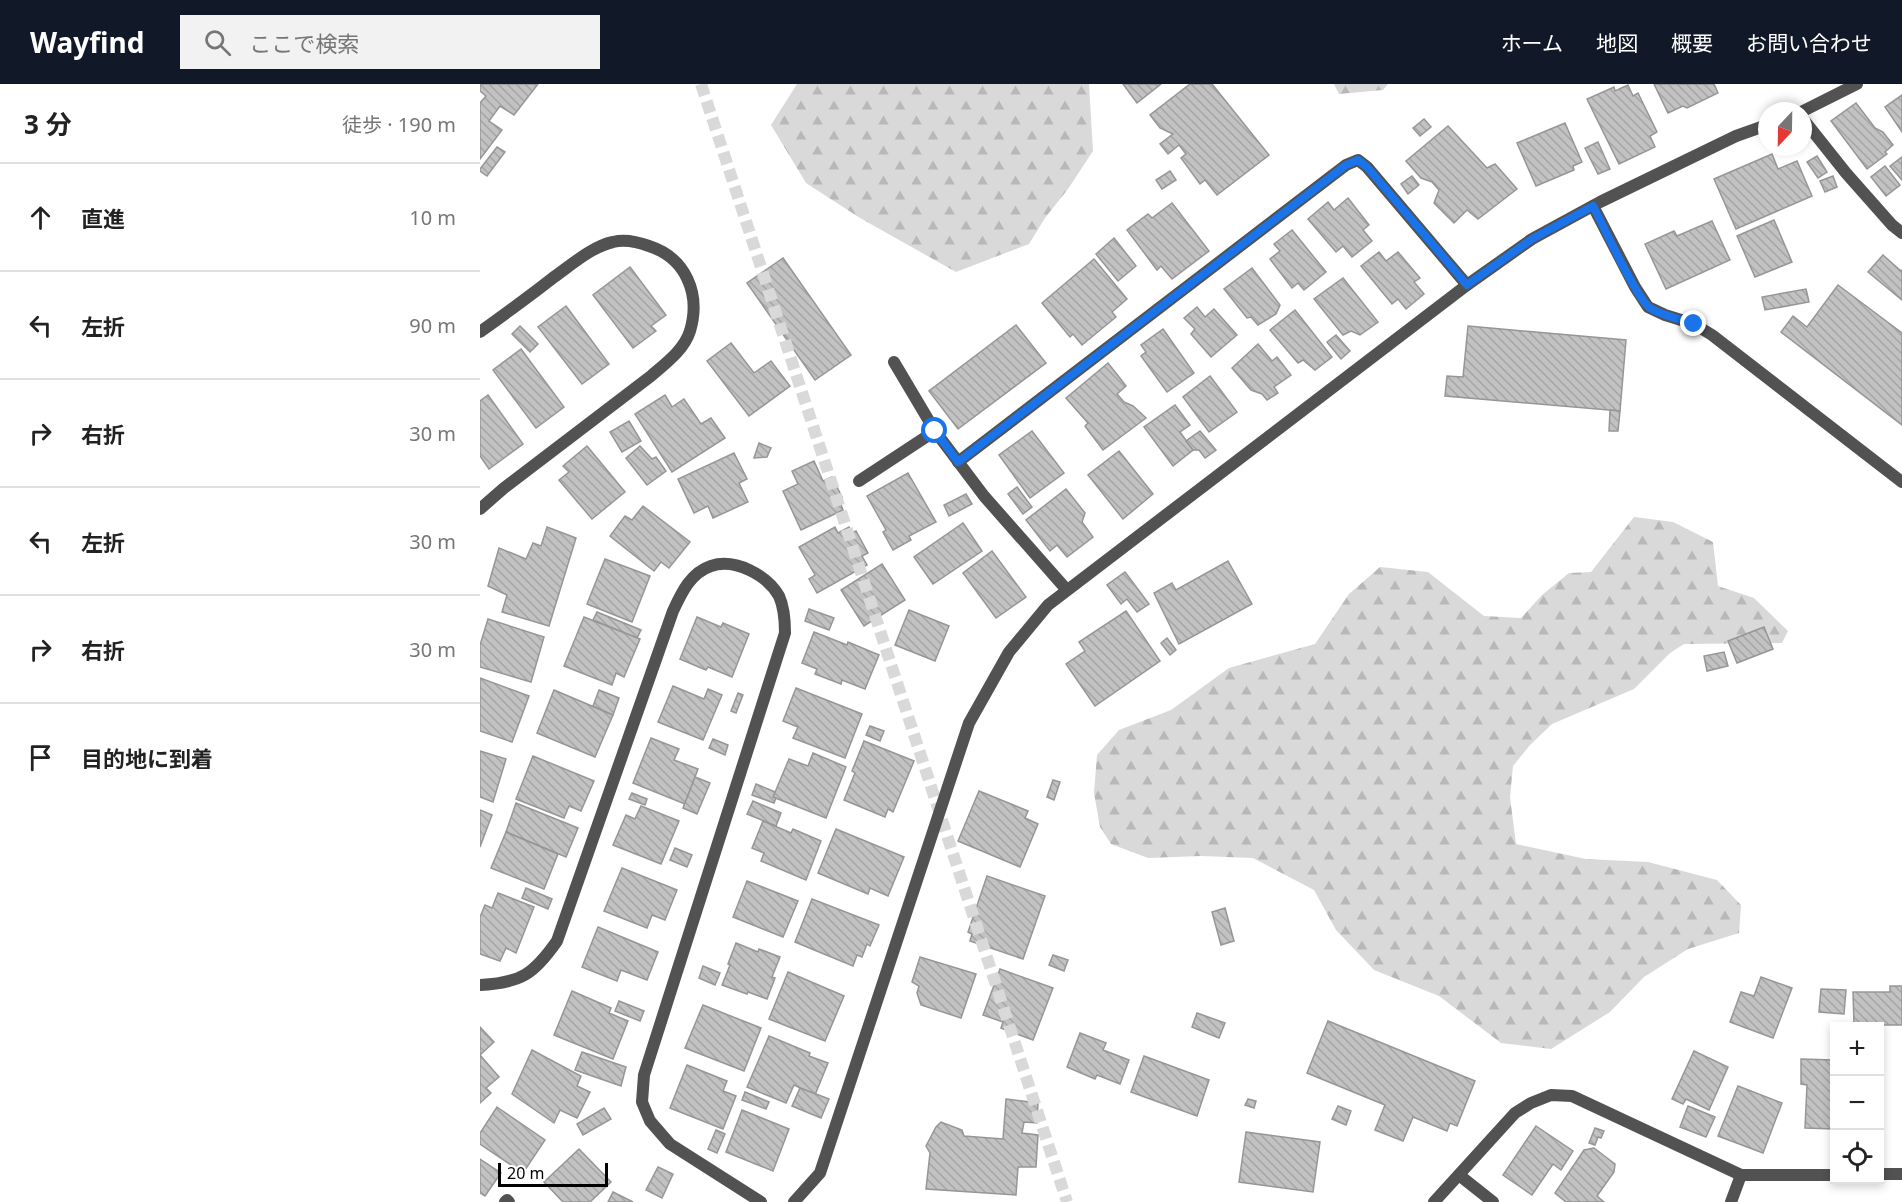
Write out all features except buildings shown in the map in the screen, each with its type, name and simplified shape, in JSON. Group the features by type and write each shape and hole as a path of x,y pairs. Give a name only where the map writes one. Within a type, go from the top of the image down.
{"street":[{"path":"1812,106 1857,84"},
{"path":"794,1202 820,1173 969,723 1009,652 1048,605 1467,285 1532,239 1593,206 1736,136 1758,128"},
{"path":"1812,130 1846,173 1892,225 1902,233"},
{"path":"958,462 1346,165 1358,160 1367,167 1467,285"},
{"path":"1593,206 1635,287 1648,307 1694,324 1712,335 1902,482"},
{"path":"480,332 587,254 613,242 636,241 657,248 676,261 688,279 694,297 690,331 685,342 671,358 480,509"},
{"path":"894,362 935,431 958,462 984,496 1066,589"},
{"path":"859,481 935,431"},
{"path":"480,985 503,984 524,976 542,962 557,941 673,611 684,587 701,571 711,566 726,564 751,570 771,585 779,596 785,621 785,633 644,1075 642,1102 650,1120 670,1144 761,1202"},
{"path":"1434,1202 1515,1113 1551,1095 1572,1096 1741,1175 1830,1175"},
{"path":"1884,1174 1902,1174"},
{"path":"1460,1175 1493,1202"},
{"path":"1731,1202 1741,1175"}],"green space":[{"path":"797,84 1089,84 1093,151 1029,244 956,272 860,218 806,183 771,125"},
{"path":"1334,84 1388,84 1383,90 1339,94"},
{"path":"1634,517 1673,522 1713,542 1718,586 1754,598 1788,631 1782,643 1684,644 1670,653 1634,689 1552,724 1530,745 1513,766 1510,797 1516,844 1586,859 1648,862 1717,880 1741,905 1739,933 1688,949 1644,977 1610,1012 1551,1049 1501,1043 1439,996 1374,970 1336,930 1314,890 1253,858 1201,856 1148,858 1111,844 1100,827 1094,793 1097,755 1119,730 1171,710 1229,668 1315,644 1349,594 1380,567 1428,572 1484,616 1521,618 1542,595 1569,573 1591,572"}],"tunnel":[{"path":"701,84 1067,1202"}],"route":[{"path":"935,431 958,462 1346,165 1358,160 1367,167 1467,285 1532,239 1593,206 1635,287 1648,307 1694,324"}]}
